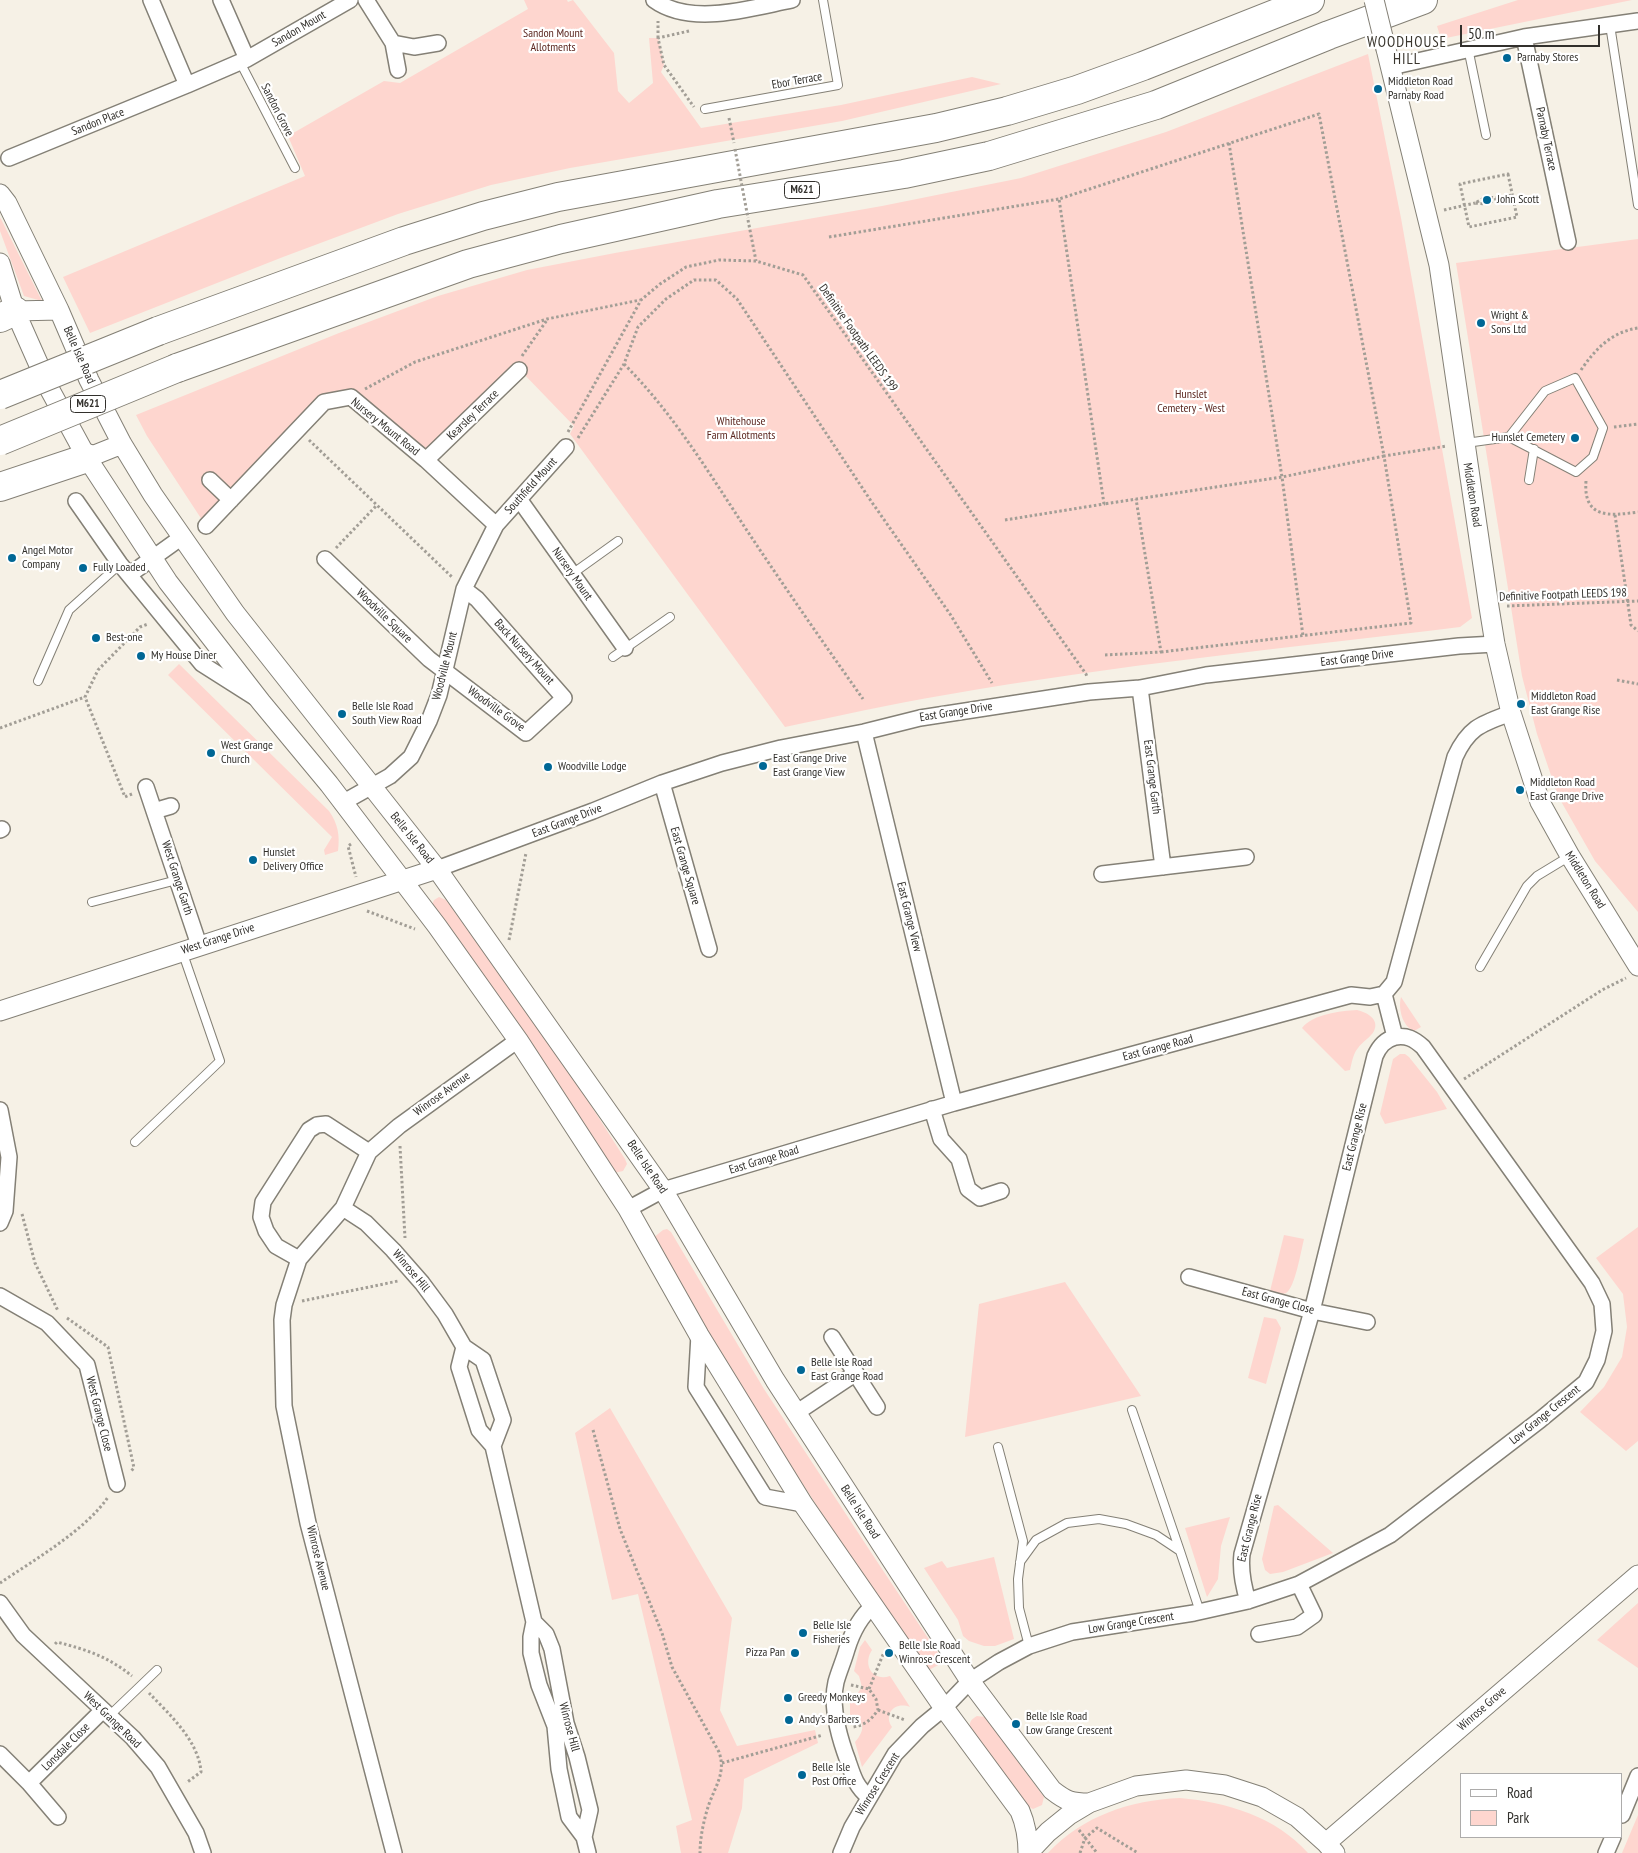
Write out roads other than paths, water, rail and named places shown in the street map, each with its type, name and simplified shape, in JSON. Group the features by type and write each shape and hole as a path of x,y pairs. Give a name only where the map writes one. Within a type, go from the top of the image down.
{"highway":[{"path":"0,395 158,331 385,248 483,216 558,197 936,128 1007,111 1077,90 1143,66 1310,0"},
{"name":"M621","path":"0,441 177,368 468,264 561,239 718,204 904,174 988,156 1156,105 1329,35 1423,0"},
{"path":"0,487 86,458"}],"street":[{"path":"151,0 187,85"},
{"path":"221,0 244,60"},
{"name":"Sandon Mount","path":"187,85 244,60 350,0"},
{"path":"366,0 393,43 398,70"},
{"path":"654,0 677,11 699,14 733,6 792,0"},
{"name":"Middleton Road","path":"1374,0 1439,265 1488,606 1511,713 1540,802 1634,971"},
{"path":"1388,58 1404,65 1468,48 1524,37 1638,21"},
{"name":"Parnaby Terrace","path":"1524,37 1568,242"},
{"path":"393,43 414,47 438,43"},
{"name":"Sandon Place","path":"9,158 187,85"},
{"name":"Belle Isle Road","path":"0,194 7,203 59,310 89,380 122,444 182,537 235,613 437,869 663,1190 775,1380 970,1681 1052,1790 1063,1799 1074,1803 1089,1803"},
{"path":"0,264 8,315 86,458 168,582 437,926 518,1040 628,1209 699,1335 803,1504 944,1708 1020,1811 1026,1825 1028,1853"},
{"path":"8,315 59,310"},
{"name":"Kearsley Terrace","path":"426,460 520,370"},
{"name":"Nursery Mount Road","path":"206,526 324,402 351,396 426,460 496,525"},
{"path":"86,458 122,444"},
{"name":"Southfield Mount","path":"496,525 566,447"},
{"path":"210,480 231,500"},
{"name":"Nursery Mount","path":"519,499 572,574 619,652"},
{"path":"76,501 124,569 202,664 261,702"},
{"name":"Woodville Mount","path":"342,803 390,776 411,757 429,721 439,695 464,589 496,525"},
{"path":"124,569 152,558 182,537"},
{"name":"Woodville Square","path":"325,559 429,659 446,671"},
{"name":"Back Nursery Mount","path":"464,589 477,599 564,698 546,716"},
{"name":"East Grange Drive","path":"437,869 662,783 781,748 864,732 920,718 1089,692 1140,688 1206,675 1450,647 1495,644"},
{"name":"Woodville Grove","path":"446,671 526,733 546,716"},
{"name":"East Grange Garth","path":"1140,688 1163,867"},
{"path":"1395,1037 1384,994 1394,982 1455,757 1463,740 1475,728 1511,713"},
{"name":"East Grange View","path":"864,732 954,1103"},
{"name":"East Grange Square","path":"662,783 709,949"},
{"name":"West Grange Garth","path":"147,788 177,880 190,948"},
{"path":"154,811 171,806"},
{"path":"1102,874 1246,857"},
{"name":"West Grange Drive","path":"0,1011 437,869"},
{"name":"East Grange Road","path":"628,1209 663,1190 954,1103 1351,996 1370,997 1384,994"},
{"name":"Low Grange Crescent","path":"970,1681 999,1662 1029,1646 1072,1632 1200,1612 1248,1601 1299,1584 1390,1535 1540,1420 1586,1382 1597,1360 1604,1331 1602,1304 1592,1283 1416,1041 1409,1037 1395,1037"},
{"name":"East Grange Rise","path":"1248,1601 1240,1567 1242,1554 1312,1311 1375,1056 1378,1048 1384,1042 1395,1037"},
{"name":"Winrose Avenue","path":"394,1853 308,1522 284,1406 282,1320 284,1305 299,1259 343,1208 369,1152 399,1126 518,1040"},
{"path":"0,1110 9,1157 5,1211 0,1224"},
{"path":"932,1110 941,1139 959,1159 968,1189 980,1198 1001,1191"},
{"path":"299,1259 276,1246 266,1232 262,1217 263,1202 309,1130 317,1125 326,1124 369,1152"},
{"name":"Winrose Hill","path":"343,1208 366,1223 406,1265 445,1314 464,1348 483,1360 503,1420 494,1446"},
{"name":"East Grange Close","path":"1189,1277 1312,1311 1367,1322"},
{"name":"West Grange Close","path":"0,1296 47,1323 87,1365 117,1484"},
{"path":"699,1335 696,1387 764,1497 803,1504"},
{"path":"832,1336 877,1407"},
{"name":"Winrose Hill","path":"464,1348 459,1367 479,1430 494,1446 534,1622 531,1653 539,1685 577,1757 590,1810 584,1838"},
{"path":"796,1412 856,1373"},
{"name":"Winrose Grove","path":"1330,1848 1638,1575"},
{"path":"1259,1634 1297,1627 1314,1615 1299,1584"},
{"name":"West Grange Road","path":"0,1603 23,1635 132,1738 158,1767 196,1833 202,1853"},
{"path":"869,1797 860,1790 855,1781 838,1730 835,1709 836,1684 849,1643 859,1622 873,1606"},
{"name":"Winrose Hill","path":"534,1622 546,1634 552,1649 560,1724 559,1768 569,1817 584,1838 588,1853"},
{"name":"Winrose Crescent","path":"842,1853 852,1828 895,1754 970,1681"},
{"name":"Lonsdale Close","path":"29,1783 106,1713"},
{"path":"0,1754 58,1816"},
{"path":"1623,1814 1638,1776"},
{"path":"1028,1853 1048,1832 1069,1815 1089,1803 1136,1786 1186,1780 1225,1785 1262,1797 1297,1817 1330,1848"},
{"path":"1606,1853 1613,1838"}],"lane":[{"name":"Ebor Terrace","path":"705,109 838,85 823,0"},
{"path":"1610,25 1638,205"},
{"path":"1468,48 1486,135"},
{"name":"Sandon Grove","path":"244,60 295,168"},
{"path":"1464,443 1509,438 1534,449 1576,472 1593,457 1603,428 1575,378 1545,391 1509,438"},
{"path":"1529,480 1534,449"},
{"path":"572,574 618,541"},
{"path":"38,681 69,610 124,569"},
{"path":"619,652 670,617"},
{"path":"1480,967 1526,886 1537,876 1570,856"},
{"path":"92,902 177,880"},
{"path":"135,1142 220,1061 190,948"},
{"path":"1132,1410 1200,1612"},
{"path":"998,1448 1022,1540 1018,1579 1019,1608 1029,1646"},
{"path":"1020,1562 1036,1540 1067,1522 1099,1519 1126,1524 1156,1535 1180,1551"},
{"path":"106,1713 157,1670"}],"place":[{"name":"Parnaby Stores","path":"1507,58"},
{"name":"Middleton Road Parnaby Road","path":"1378,89"},
{"name":"John Scott","path":"1487,200"},
{"name":"Wright & Sons Ltd","path":"1481,323"},
{"name":"Hunslet Cemetery","path":"1575,438"},
{"name":"Angel Motor Company","path":"12,558"},
{"name":"Fully Loaded","path":"83,568"},
{"name":"Best-one","path":"96,638"},
{"name":"My House Diner","path":"141,656"},
{"name":"Middleton Road East Grange Rise","path":"1521,704"},
{"name":"Belle Isle Road South View Road","path":"342,714"},
{"name":"West Grange Church","path":"211,753"},
{"name":"East Grange Drive East Grange View","path":"763,766"},
{"name":"Woodville Lodge","path":"548,767"},
{"name":"Middleton Road East Grange Drive","path":"1520,790"},
{"name":"Hunslet Delivery Office","path":"253,860"},
{"name":"Belle Isle Road East Grange Road","path":"801,1370"},
{"name":"Belle Isle Fisheries","path":"803,1633"},
{"name":"Pizza Pan","path":"795,1653"},
{"name":"Belle Isle Road Winrose Crescent","path":"889,1653"},
{"name":"Greedy Monkeys","path":"788,1698"},
{"name":"Andy's Barbers","path":"789,1720"},
{"name":"Belle Isle Road Low Grange Crescent","path":"1016,1724"},
{"name":"Belle Isle Post Office","path":"802,1775"}],"district":[{"name":"WOODHOUSE HILL","path":"1407,52"}],"park label":[{"name":"Sandon Mount Allotments","path":"553,41"},
{"name":"Hunslet Cemetery - West","path":"1191,402"},
{"name":"Whitehouse Farm Allotments","path":"741,429"}]}
